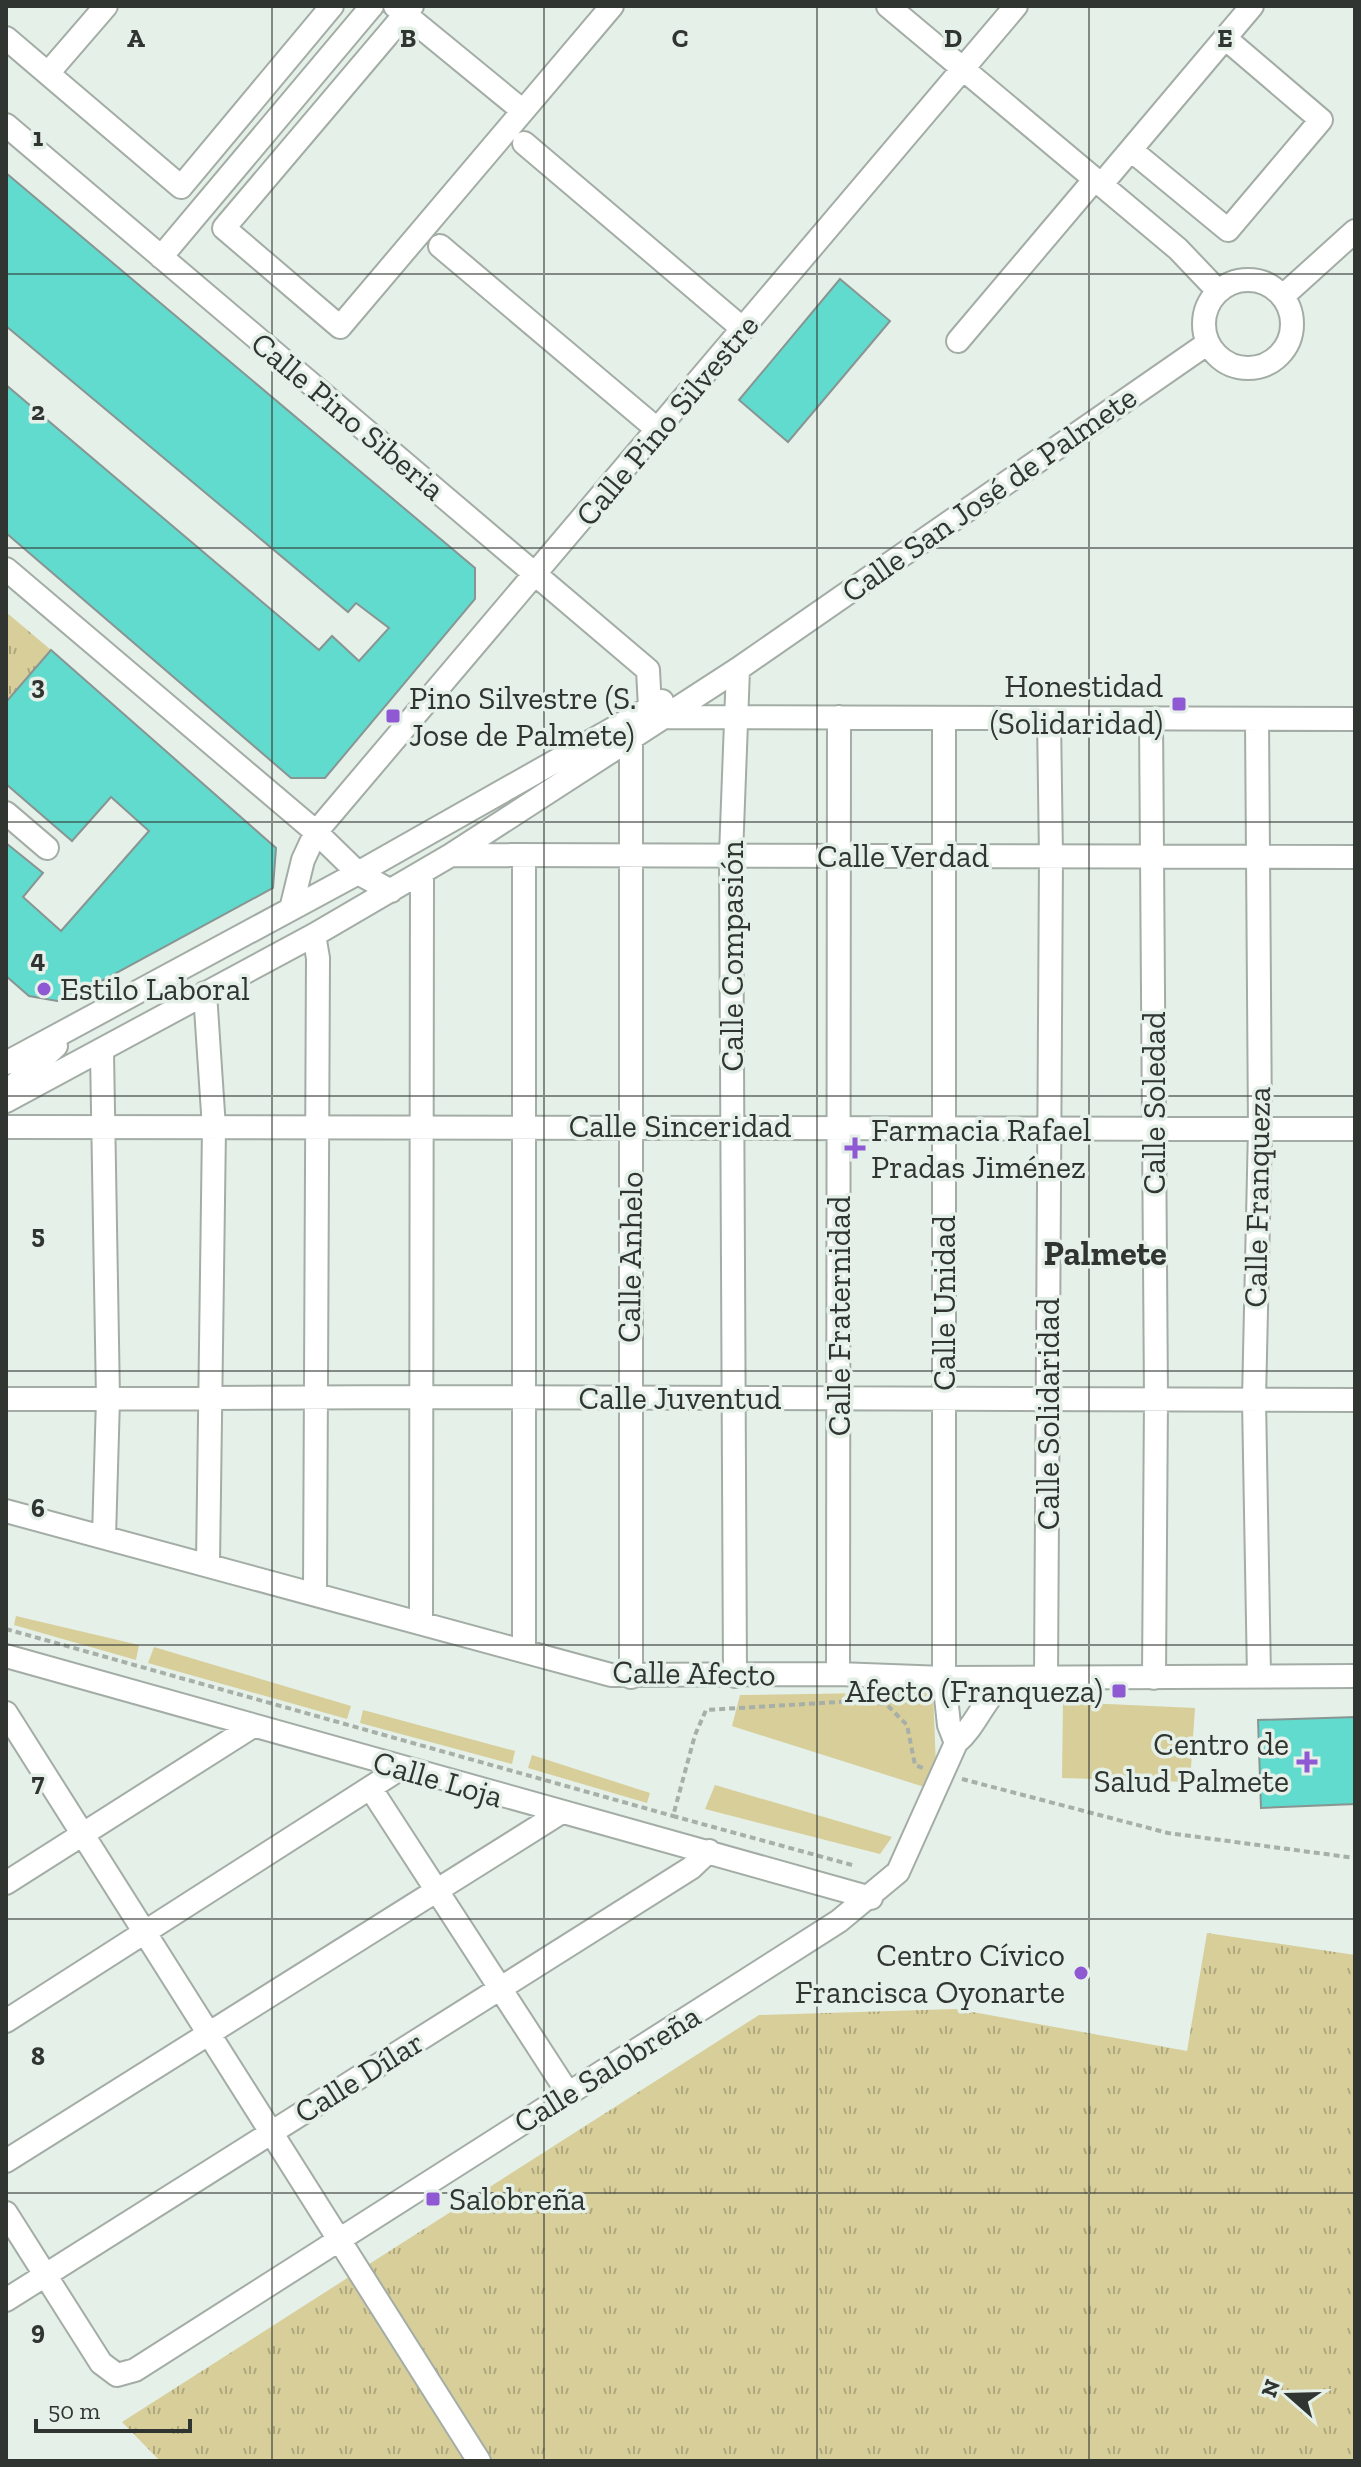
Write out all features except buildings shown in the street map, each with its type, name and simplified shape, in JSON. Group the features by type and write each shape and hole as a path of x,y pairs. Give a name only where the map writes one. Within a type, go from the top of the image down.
{"street":[{"path":"49,72 106,6"},
{"path":"6,38 181,187 332,6"},
{"path":"161,257 372,6"},
{"path":"523,111 404,9 224,228 340,327 612,6"},
{"path":"888,6 1178,249 1218,291"},
{"name":"Calle Pino Silvestre","path":"291,909 303,860 316,832 1016,6"},
{"path":"958,341 1098,182 1131,150 1252,6"},
{"path":"1131,150 1228,230 1321,120 1225,38"},
{"path":"263,88 309,127"},
{"name":"Calle Pino Siberia","path":"6,125 648,670 658,712"},
{"path":"524,143 743,329"},
{"path":"1283,296 1355,231"},
{"path":"440,246 658,430"},
{"path":"1245,279 1259,280 1283,296 1291,309 1290,338 1272,361 1258,367 1229,364 1208,343 1205,315 1218,291 1245,279"},
{"name":"Calle San José de Palmete","path":"6,1063 738,669 1208,343"},
{"path":"6,569 316,832 358,873 391,891"},
{"name":"Calle San José de Palmete","path":"6,1101 102,1052 422,873 631,741 658,712 770,646"},
{"name":"Calle Compasión","path":"735,1676 731,855 738,669"},
{"path":"658,712 737,717 1355,719"},
{"name":"Calle Fraternidad","path":"838,1674 839,717"},
{"name":"Calle Unidad","path":"944,718 944,1678 949,1725 956,1743"},
{"name":"Calle Solidaridad","path":"1046,1677 1051,857 1049,718"},
{"name":"Calle Soledad","path":"1151,719 1156,1398 1154,1678"},
{"name":"Calle Franqueza","path":"1257,719 1260,1128 1254,1400 1259,1676"},
{"name":"Calle Anhelo","path":"631,741 631,1677"},
{"path":"6,813 47,848"},
{"name":"Calle Verdad","path":"451,855 1355,857"},
{"path":"524,855 524,1651"},
{"path":"421,1622 419,1126 422,873"},
{"path":"314,935 318,958 315,1592"},
{"path":"205,993 214,1128 208,1564"},
{"path":"6,1093 83,1021"},
{"path":"102,1052 106,1127 108,1399 104,1537"},
{"name":"Calle Sinceridad","path":"6,1127 632,1125 1355,1129"},
{"name":"Calle Juventud","path":"6,1399 1355,1400"},
{"name":"Calle Afecto","path":"6,1511 315,1592 611,1675 838,1674 944,1678 1355,1676"},
{"name":"Calle Loja","path":"6,1656 871,1898"},
{"name":"Calle Salobreña","path":"44,2276 101,2363 117,2375 135,2370 871,1898 898,1872 956,1743 966,1734 993,1689 1009,1678"},
{"path":"9,1724 147,1933 479,2461"},
{"path":"6,1883 253,1726"},
{"path":"6,2021 401,1768"},
{"path":"371,1789 568,2093"},
{"path":"6,2161 560,1813"},
{"name":"Calle Dílar","path":"6,2300 691,1868 709,1851"},
{"path":"6,2213 44,2276"}],"path":[{"path":"6,1629 673,1816"}],"green space":[{"path":"6,612 51,650 6,702"},
{"path":"16,1616 139,1645 136,1660 14,1625"},
{"path":"154,1647 351,1706 347,1719 148,1663"},
{"path":"933,1692 937,1791 732,1726 740,1695"},
{"path":"1063,1702 1195,1708 1190,1782 1062,1778"},
{"path":"363,1710 515,1751 512,1764 360,1723"},
{"path":"532,1755 650,1793 647,1803 528,1768"},
{"path":"715,1785 892,1837 880,1854 705,1809"},
{"path":"1207,1933 1355,1955 1355,2461 160,2461 122,2422 759,2015 956,2009 1187,2051"}],"place":[{"name":"Honestidad (Solidaridad)","path":"1179,704"},
{"name":"Pino Silvestre (S. Jose de Palmete)","path":"393,716"},
{"name":"Estilo Laboral","path":"44,989"},
{"name":"Farmacia Rafael Pradas Jiménez","path":"855,1148"},
{"name":"Afecto (Franqueza)","path":"1119,1691"},
{"name":"Centro de Salud Palmete","path":"1307,1762"},
{"name":"Centro Cívico Francisca Oyonarte","path":"1081,1973"},
{"name":"Salobreña","path":"433,2199"}],"district":[{"name":"Palmete","path":"1105,1253"}]}
